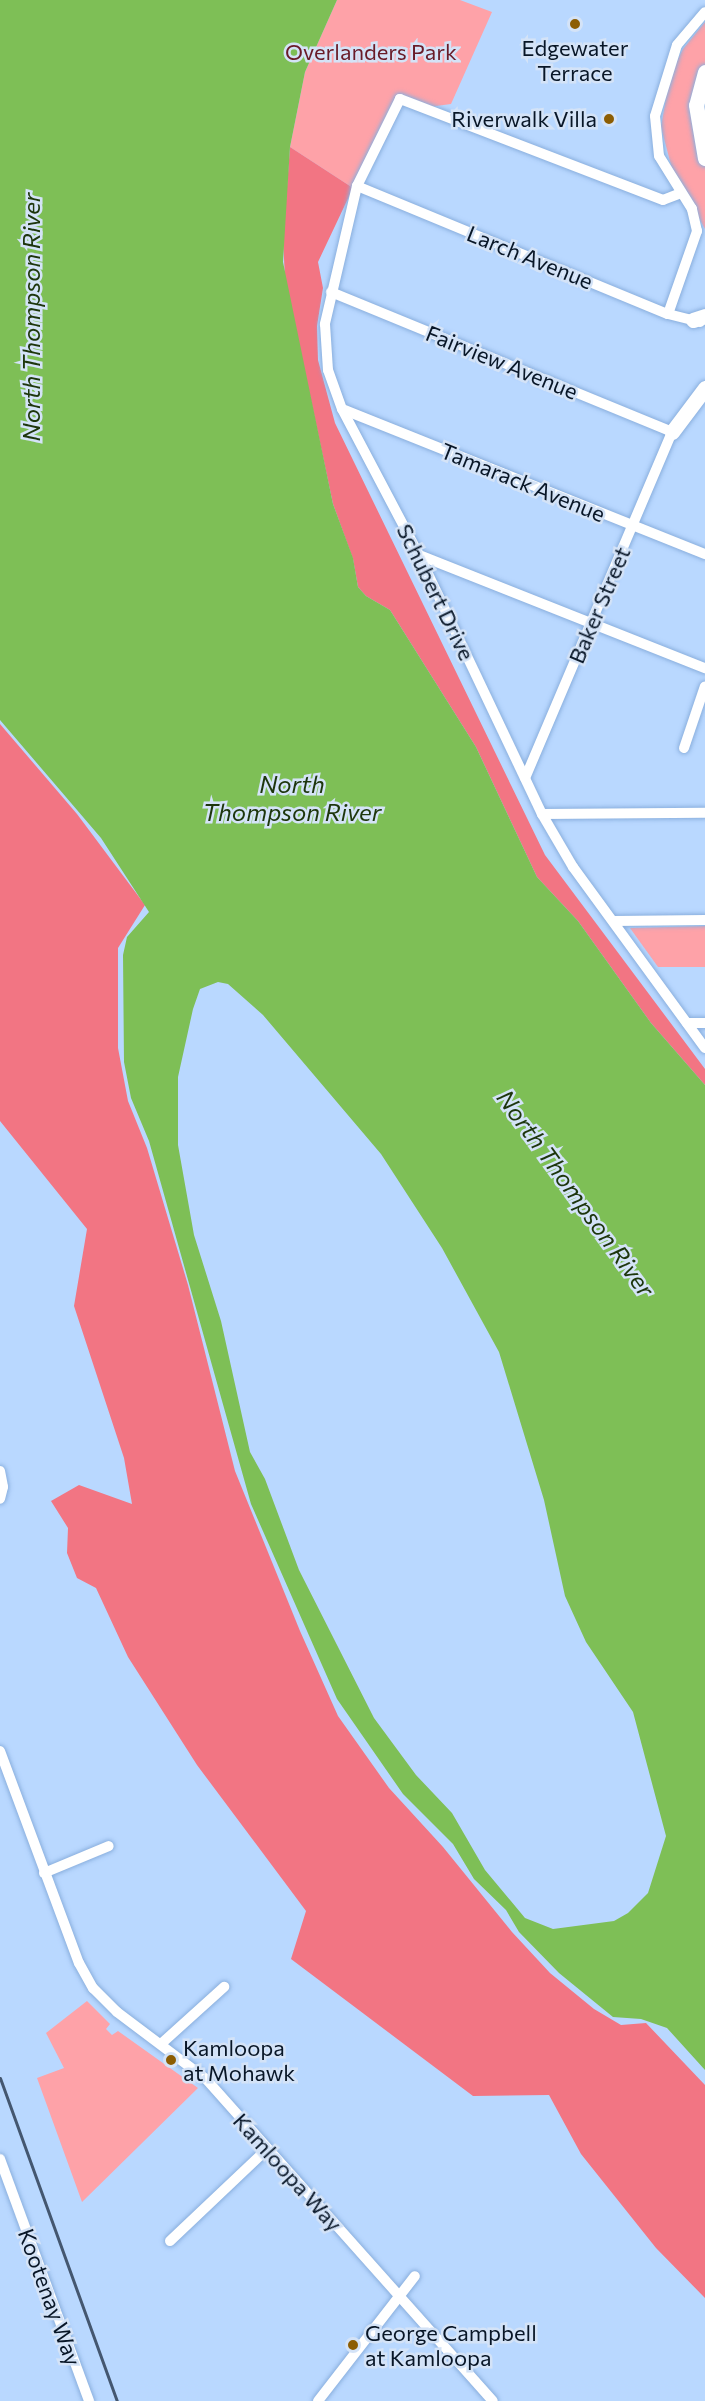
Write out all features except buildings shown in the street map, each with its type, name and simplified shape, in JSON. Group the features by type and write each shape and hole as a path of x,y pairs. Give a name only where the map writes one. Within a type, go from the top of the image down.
{"main road":[{"path":"705,72 696,105 705,158"},
{"path":"672,432 705,388"}],"street":[{"path":"668,314 697,231 692,209 659,156 655,116 677,45 705,12"},
{"name":"Schubert Drive","path":"681,193 663,200 400,99 357,186 325,324 328,369 342,409 419,555 542,814 573,867 705,1048"},
{"name":"Larch Avenue","path":"357,186 668,314 701,320"},
{"name":"Fairview Avenue","path":"331,292 672,432"},
{"name":"Tamarack Avenue","path":"342,409 705,554"},
{"name":"Baker Street","path":"525,778 672,432"},
{"path":"419,555 705,668"},
{"path":"684,748 705,686"},
{"path":"542,814 705,813"},
{"path":"614,921 705,920"},
{"path":"687,1023 705,1023"},
{"path":"0,1471 3,1487 0,1499"},
{"name":"Kamloopa Way","path":"0,1751 44,1874 79,1963 93,1988 127,2020 162,2043 206,2079 493,2401"},
{"path":"44,1874 109,1846"},
{"path":"162,2043 224,1987"},
{"path":"170,2241 267,2149"},
{"name":"Kootenay Way","path":"0,2159 89,2401"},
{"path":"318,2401 416,2276"}],"green space":[{"name":"Overlanders Park","path":"337,0 460,0 492,12 451,104 429,107 397,96 353,188 290,147 305,72"},
{"path":"705,22 705,67 693,105 705,163 705,229 672,169 661,127 670,75 683,49"},
{"path":"705,926 705,967 658,967 630,928"},
{"path":"87,2001 110,2024 106,2029 112,2035 118,2031 198,2088 82,2202 37,2078 64,2068 46,2033"}],"shaded area":[{"path":"290,147 353,188 318,262 323,288 317,326 318,360 335,423 545,855 705,1069 705,1085 651,1023 578,921 537,877 476,747 390,610 366,596 358,587 353,559 333,504 285,278 283,239"},
{"path":"0,724 77,814 145,905 118,948 118,1048 128,1101 147,1148 188,1285 235,1471 300,1631 338,1716 389,1788 443,1847 512,1932 550,1973 594,2009 621,2025 646,2023 705,2085 705,2298 656,2248 581,2154 549,2095 473,2096 291,1959 306,1911 197,1765 128,1657 96,1588 77,1578 67,1553 68,1528 51,1501 79,1485 132,1504 124,1458 74,1306 87,1229 0,1121"}],"water":[{"name":"North Thompson River","path":"0,0 337,0 305,72 290,147 283,262 333,504 353,558 358,587 366,596 390,610 476,747 537,877 578,921 651,1023 705,1085 705,2070 667,2028 641,2019 613,2017 559,1973 519,1932 506,1910 474,1879 453,1844 403,1794 337,1699 251,1504 149,1141 131,1098 124,1062 123,955 127,937 149,912 101,838 0,720","holes":["218,982 228,984 263,1015 381,1154 442,1248 499,1352 544,1500 565,1596 586,1642 633,1712 666,1836 648,1893 628,1913 614,1921 553,1929 525,1918 485,1870 452,1813 416,1775 374,1718 299,1570 265,1479 250,1452 221,1321 194,1235 178,1145 178,1077 193,1009 200,989"]}],"railway":[{"path":"0,2078 117,2401"}],"place":[{"name":"Edgewater Terrace","path":"575,24"},
{"name":"Riverwalk Villa","path":"609,119"},
{"name":"Kamloopa at Mohawk","path":"171,2060"},
{"name":"George Campbell at Kamloopa","path":"353,2345"}]}
